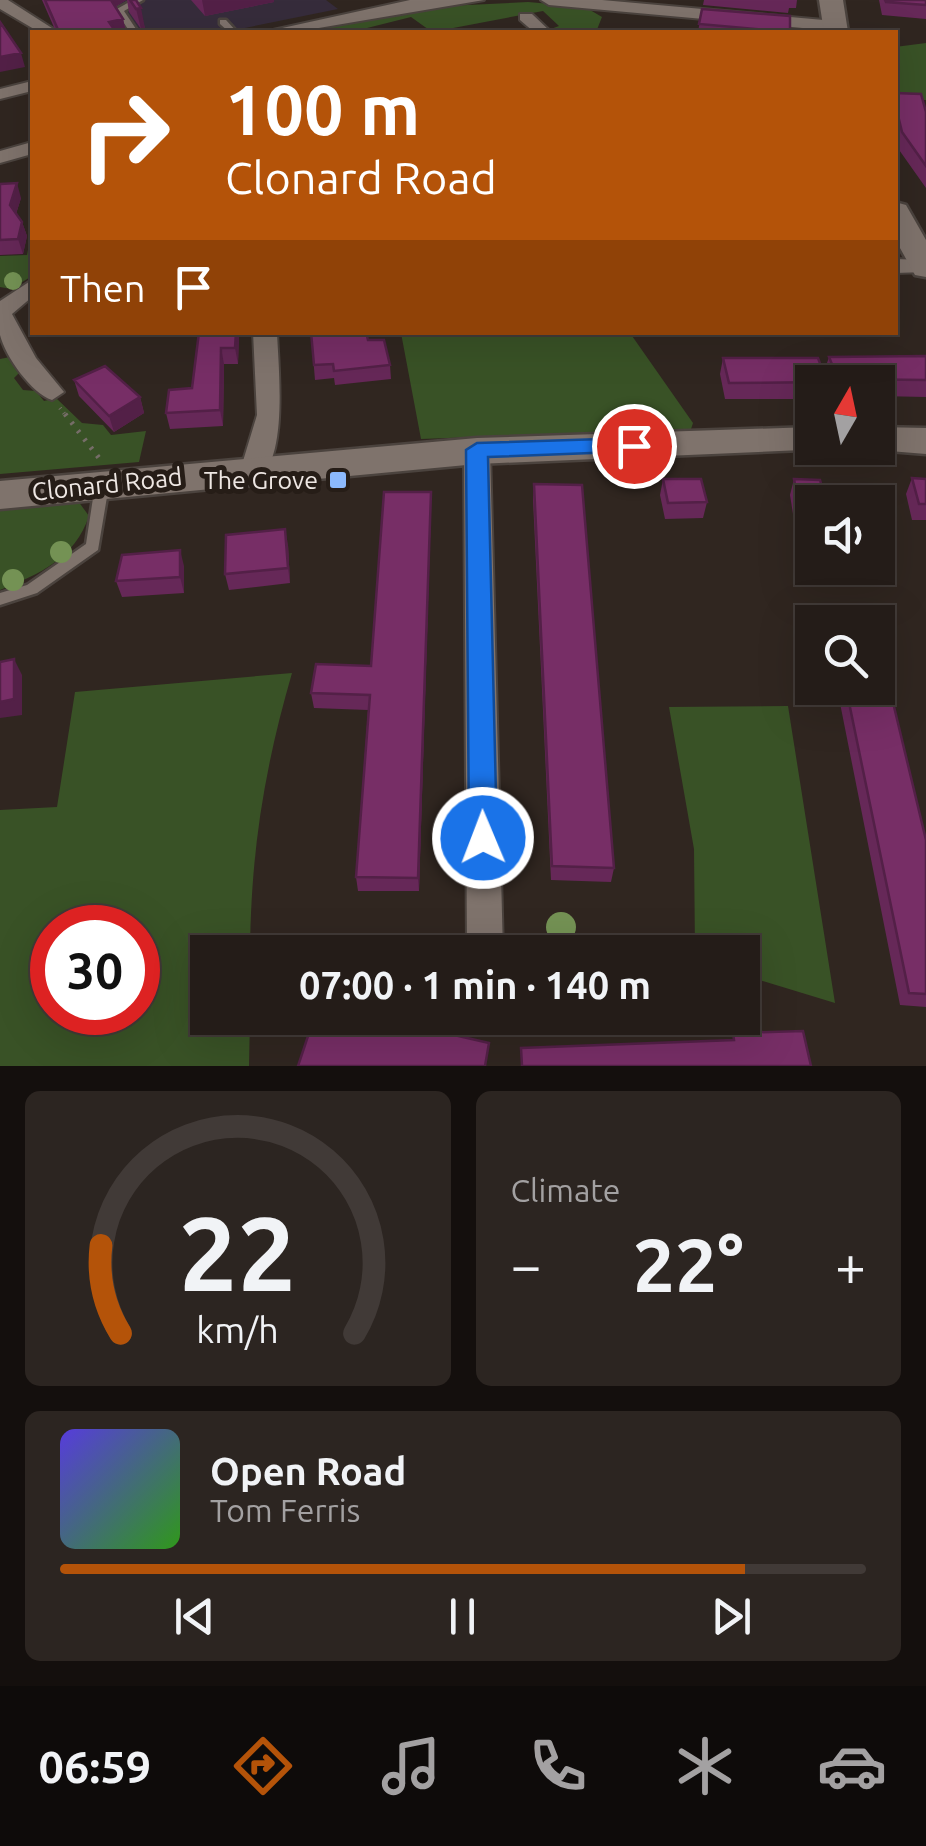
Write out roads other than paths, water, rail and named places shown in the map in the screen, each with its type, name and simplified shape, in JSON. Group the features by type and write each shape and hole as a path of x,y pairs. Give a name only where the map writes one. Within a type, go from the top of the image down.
{"street":[{"path":"346,0 362,14"},
{"path":"282,30 362,14 476,0"},
{"path":"548,0 612,13 675,6 835,30 832,0"},
{"path":"0,2 47,30"},
{"path":"526,17 541,30"},
{"path":"0,94 30,86"},
{"path":"0,157 30,149"},
{"path":"898,219 915,267"},
{"path":"30,289 0,312 26,362 52,392"},
{"path":"253,470 269,415 265,335"},
{"path":"895,440 926,441"},
{"name":"Clonard Road","path":"0,495 477,450 795,441"},
{"path":"477,450 485,935"}],"lane":[{"path":"133,30 119,10 139,0"},
{"path":"223,22 231,30"},
{"path":"0,600 32,588 93,546 106,484"}],"place":[{"name":"The Grove","path":"338,480"}]}
